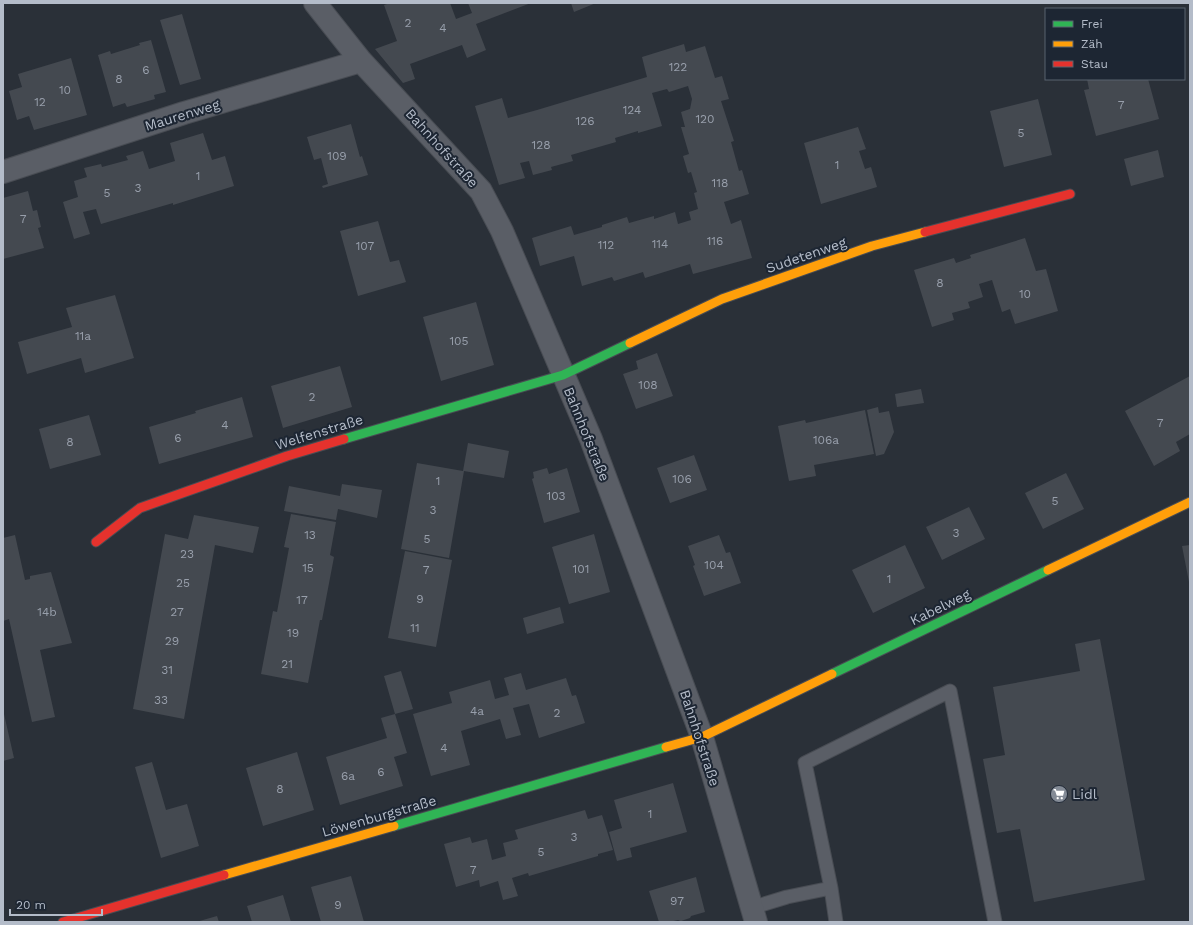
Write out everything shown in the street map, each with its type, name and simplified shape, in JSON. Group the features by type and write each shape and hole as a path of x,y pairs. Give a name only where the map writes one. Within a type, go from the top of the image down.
{"street":[{"name":"Bahnhofstraße","path":"324,6 361,61 481,192 502,231 591,439 702,737 754,915"},
{"name":"Maurenweg","path":"3,172 184,113 361,61"},
{"name":"Sudetenweg","path":"563,375 722,299 872,246 1070,194"},
{"name":"Welfenstraße","path":"96,542 140,508 287,456 563,375"},
{"name":"Kabelweg","path":"702,737 1190,502"},
{"name":"Löwenburgstraße","path":"63,922 702,737"}],"lane":[{"path":"836,922 831,888 805,763 950,691 995,922"},
{"path":"754,915 787,897 831,888"}],"building":[{"path":"390,3 450,3 456,19 472,13 468,3 531,3 476,24 486,50 467,58 462,45 410,64 415,79 403,83 375,49 397,41 384,5"},
{"path":"571,3 596,3 574,12"},
{"path":"182,14 201,79 180,85 160,20"},
{"path":"151,40 166,92 154,95 155,99 127,107 125,103 113,107 98,55 110,51 111,54"},
{"path":"684,44 686,52 705,46 715,78 722,76 729,99 721,101 734,141 731,142 739,171 742,170 749,194 724,202 731,224 741,220 752,258 693,274 690,264 645,278 643,272 614,281 612,277 582,286 574,256 540,266 532,238 571,226 574,235 602,227 602,225 627,217 629,223 654,216 654,219 675,212 678,224 691,220 689,212 698,209 694,193 697,192 691,172 688,173 683,156 689,154 681,127 685,127 681,112 690,109 692,99 688,86 669,92 667,89 652,93 662,126 615,138 616,142 571,155 573,161 551,167 552,170 533,175 529,161 520,163 525,178 499,185 475,106 502,98 508,118 537,110 647,77 642,57"},
{"path":"71,58 87,115 34,130 29,116 17,120 9,91 22,87 18,74"},
{"path":"1087,80 1148,80 1159,119 1096,136 1084,90 1089,89"},
{"path":"1038,99 1052,155 1004,167 990,111"},
{"path":"351,124 360,157 362,156 368,175 323,188 322,186 328,184 321,158 314,160 307,137"},
{"path":"858,127 866,149 859,151 865,169 871,167 877,187 821,204 804,143"},
{"path":"203,133 212,160 225,156 234,186 173,205 173,203 101,224 96,209 83,212 90,234 74,239 63,202 78,197 74,181 87,177 84,168 101,164 102,167 128,160 126,156 143,151 149,169 175,161 170,143"},
{"path":"1158,150 1164,177 1131,186 1124,159"},
{"path":"28,191 33,211 37,210 41,227 38,228 44,248 3,259 3,198"},
{"path":"378,221 390,262 399,260 406,282 358,296 340,231"},
{"path":"1025,238 1036,271 1046,269 1058,311 1015,324 1010,309 1002,312 992,280 979,284 983,297 968,302 970,308 952,313 954,320 932,327 914,270 954,258 956,263 971,258 970,255"},
{"path":"115,295 134,358 85,373 81,358 27,374 18,342 72,327 66,308"},
{"path":"476,302 494,365 441,381 423,317"},
{"path":"657,353 673,396 636,409 623,374 638,369 636,361"},
{"path":"340,366 352,407 283,428 271,386"},
{"path":"1190,376 1190,434 1176,442 1180,451 1154,466 1125,411"},
{"path":"921,389 924,403 897,407 895,394"},
{"path":"242,397 253,437 159,464 149,427"},
{"path":"878,407 879,413 889,411 894,432 884,454 876,456 867,410"},
{"path":"865,410 874,454 814,465 816,476 789,481 778,426 805,420 806,423"},
{"path":"89,415 101,455 50,469 39,429"},
{"path":"468,443 509,451 504,478 464,471 449,558 401,549 417,463 463,471"},
{"path":"694,455 707,490 670,503 657,468"},
{"path":"547,468 549,474 567,468 580,512 544,523 532,479 534,478 533,472"},
{"path":"1066,473 1084,509 1043,529 1025,493"},
{"path":"342,484 382,490 377,518 338,509 336,520 284,511 289,486 340,496"},
{"path":"969,507 985,539 942,560 926,527"},
{"path":"291,514 336,522 330,555 334,557 308,683 261,674 273,611 277,612 289,548 284,547"},
{"path":"194,515 259,527 253,553 215,545 184,719 133,709 165,534 188,539"},
{"path":"594,534 610,592 569,604 552,547"},
{"path":"15,535 25,580 30,579 30,576 51,572 72,643 40,650 55,717 32,722 9,619 3,621 3,538"},
{"path":"719,535 726,553 730,552 741,583 704,596 693,566 695,565 688,546"},
{"path":"905,545 925,588 873,613 852,570"},
{"path":"1190,545 1190,582 1189,582 1182,546"},
{"path":"405,551 452,560 436,647 388,638"},
{"path":"560,607 564,623 527,634 523,618"},
{"name":"Lidl","path":"1100,639 1145,880 1034,902 1020,829 997,833 983,759 1005,755 993,687 1080,671 1075,644"},
{"path":"401,671 413,709 395,714 384,676"},
{"path":"521,673 526,690 566,678 572,696 576,695 585,723 539,738 529,704 513,708 521,735 506,739 500,719 461,731 470,765 431,776 413,714 452,703 449,692 490,680 495,699 509,695 504,678"},
{"path":"3,714 14,758 3,761"},
{"path":"395,714 407,753 394,757 403,786 340,805 326,757 387,738 381,718"},
{"path":"297,752 314,810 263,826 246,768"},
{"path":"152,762 166,810 187,804 199,846 161,858 135,767"},
{"path":"673,783 687,832 630,848 632,857 617,861 609,832 622,828 614,800"},
{"path":"585,810 588,819 602,815 613,850 598,854 598,856 529,876 528,873 512,878 518,896 503,900 498,881 480,887 479,880 456,887 444,844 470,837 472,843 487,839 492,860 506,856 503,843 518,839 515,830"},
{"path":"351,876 364,922 321,922 311,887"},
{"path":"696,877 705,912 681,921 659,922 649,891"},
{"path":"283,895 291,922 252,922 247,906"},
{"path":"217,916 219,922 196,922"}],"traffic: fast":[{"path":"344,439 563,375 630,343"},
{"path":"832,674 1048,570"},
{"path":"394,826 666,747"}],"traffic: slow":[{"path":"630,343 722,299 872,246 925,232"},
{"path":"1048,570 1190,502"},
{"path":"666,747 702,737 832,674"},
{"path":"224,875 394,826"}],"traffic: jam":[{"path":"925,232 1070,194"},
{"path":"96,542 140,508 287,456 344,439"},
{"path":"63,922 224,875"}],"place":[{"name":"Lidl","path":"1059,794"}]}
